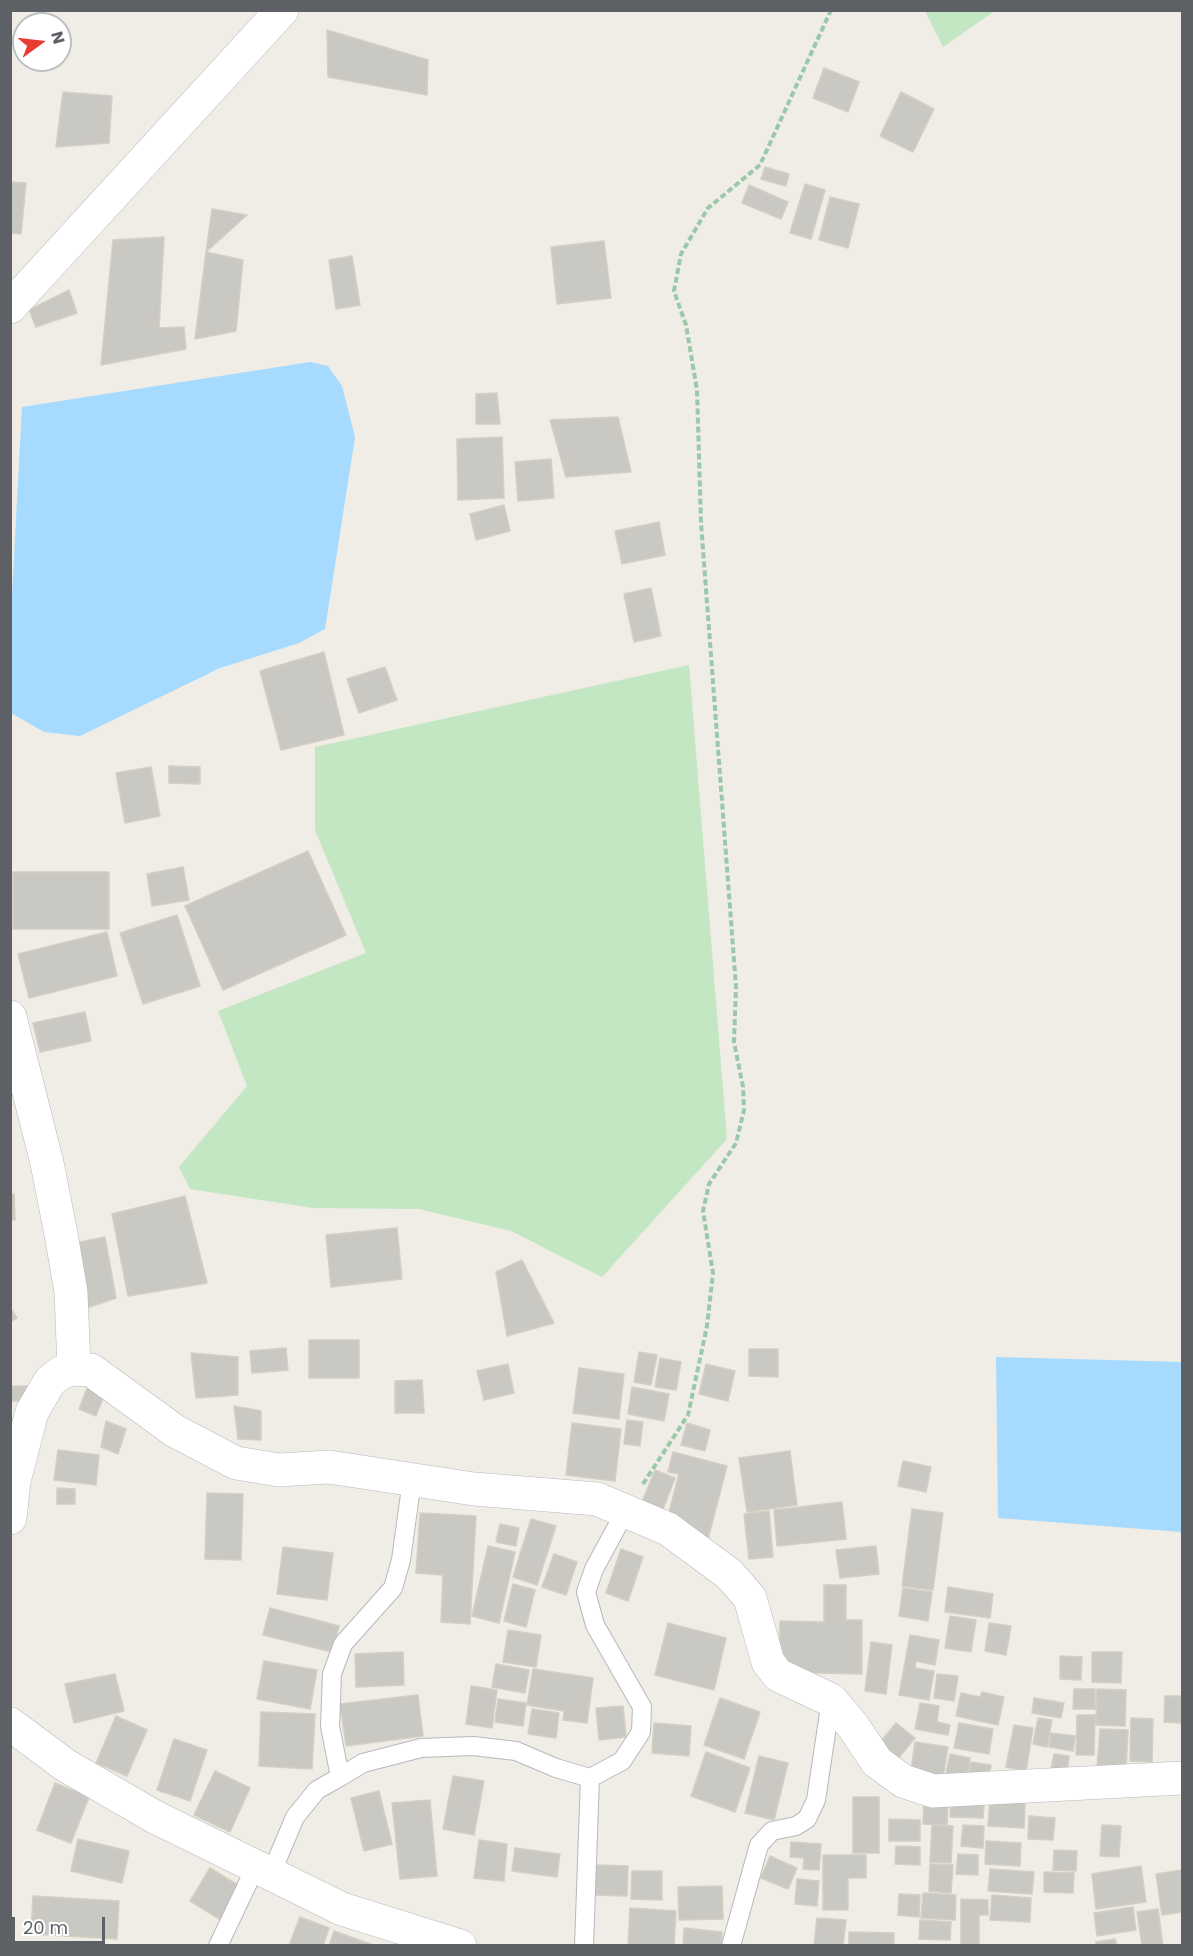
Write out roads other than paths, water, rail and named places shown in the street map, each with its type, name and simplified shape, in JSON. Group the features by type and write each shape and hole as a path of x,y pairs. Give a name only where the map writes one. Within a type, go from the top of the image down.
{"street":[{"path":"10,307 282,10"},
{"path":"10,1017 47,1162 61,1234 71,1292 74,1369"},
{"path":"10,1518 14,1481 32,1412 50,1381 62,1372 74,1369 91,1370 176,1431 236,1463 279,1470 329,1467 374,1472 412,1480 597,1500 626,1510 668,1530 729,1574 750,1598 768,1662 778,1675 831,1700 853,1726 876,1762 903,1781 933,1791 1182,1778"},
{"path":"10,1724 75,1771 155,1817 342,1909 460,1946"}],"lane":[{"path":"340,1777 330,1726 332,1674 343,1644 393,1588 401,1560 412,1480"},
{"path":"218,1946 295,1817 317,1790 363,1763 421,1748 473,1746 516,1751 556,1768 590,1778 622,1761 641,1732 642,1707 595,1625 586,1592 594,1569 626,1510"},
{"path":"731,1946 759,1845 772,1831 796,1826 807,1819 816,1800 831,1700"},
{"path":"584,1946 590,1778"}],"water":[{"path":"310,362 328,366 342,386 355,437 325,629 299,643 220,668 80,736 44,732 11,713 11,614 22,407"},
{"path":"996,1357 1182,1362 1182,1532 998,1518"}]}
